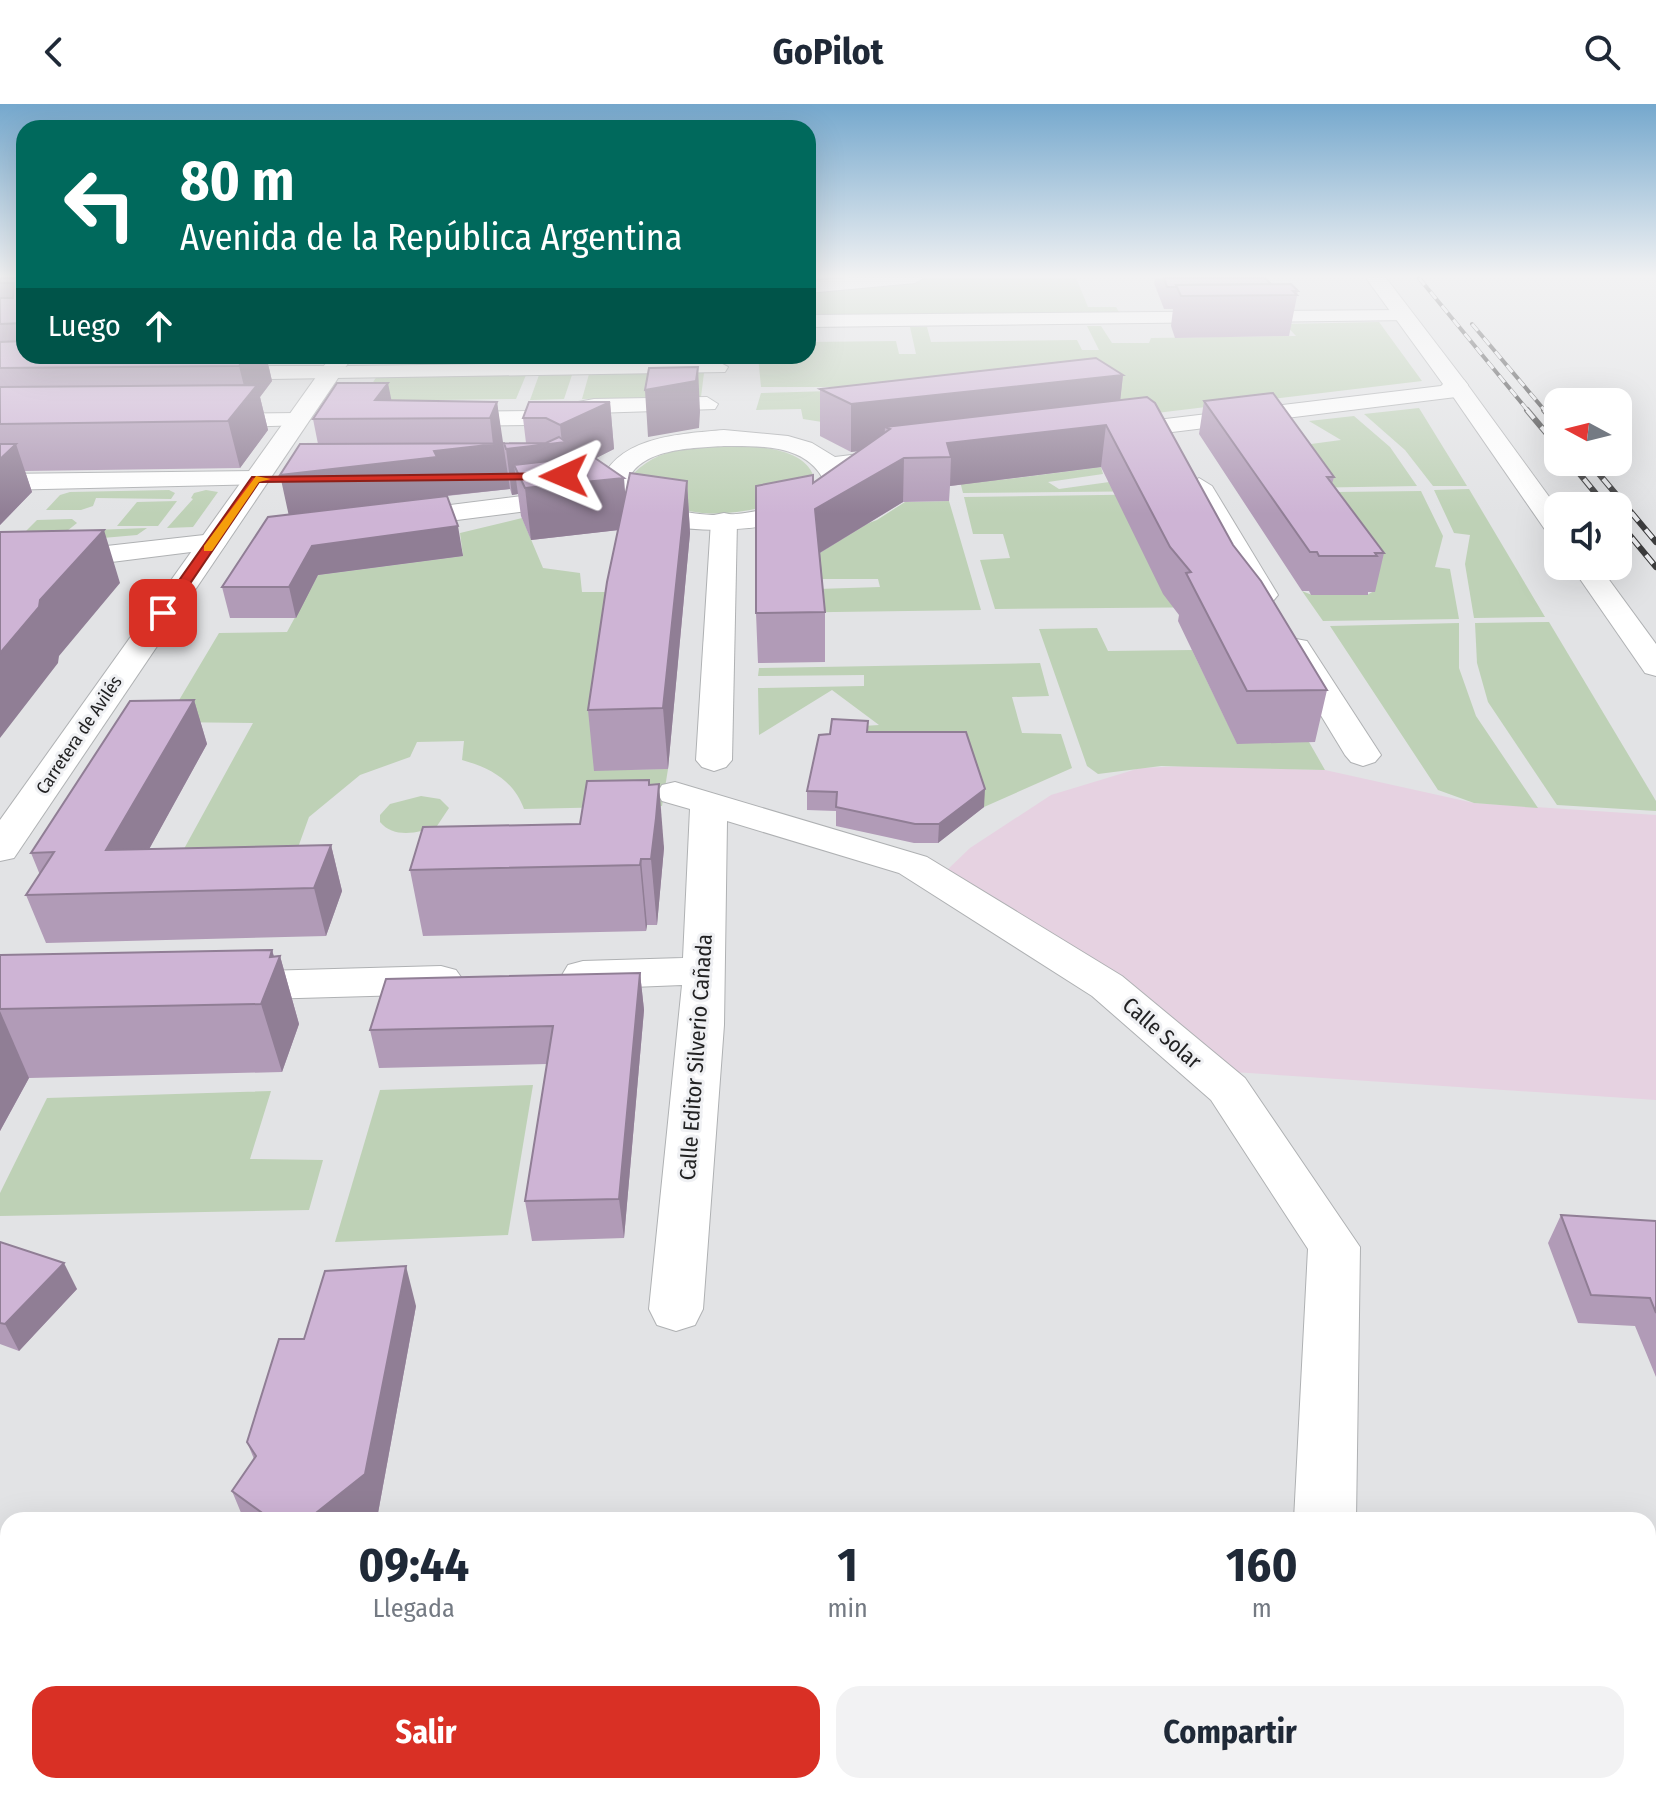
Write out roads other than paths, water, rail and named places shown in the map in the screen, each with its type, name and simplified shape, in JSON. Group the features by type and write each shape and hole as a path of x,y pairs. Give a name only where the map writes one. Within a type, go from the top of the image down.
{"street":[{"path":"1435,357 1544,508"},
{"path":"190,373 340,366 494,364"},
{"path":"724,438 725,364"},
{"name":"Carretera de Avilés","path":"0,849 256,479 313,420 340,366"},
{"path":"1081,436 1432,395 1448,392 1456,385"},
{"path":"413,419 531,418 594,406 707,404"},
{"path":"521,444 531,418"},
{"path":"184,421 313,420"},
{"path":"1165,426 1363,755"},
{"path":"536,477 616,484 632,504 656,513 724,521 790,511 814,502 830,490 836,478 831,465 815,454 790,444 724,438 679,443 640,454 623,464 616,484"},
{"path":"831,465 922,455"},
{"path":"0,482 286,479"},
{"path":"374,522 616,484"},
{"path":"714,760 724,521"},
{"path":"0,567 249,538"},
{"path":"1595,580 1656,666"},
{"name":"Calle Editor Silverio Cañada","path":"676,1309 702,1025 692,799"},
{"name":"Calle Solar","path":"692,799 913,865 1107,986 1228,1089 1334,1247 1325,1512"},
{"path":"536,977 702,971"},
{"path":"195,987 474,979"}],"railway":[{"path":"1484,357 1529,412"},
{"path":"1500,357 1544,410"},
{"path":"1527,410 1544,430"},
{"path":"1581,476 1595,492"},
{"path":"1601,476 1656,542"},
{"path":"1632,538 1656,567"}]}
